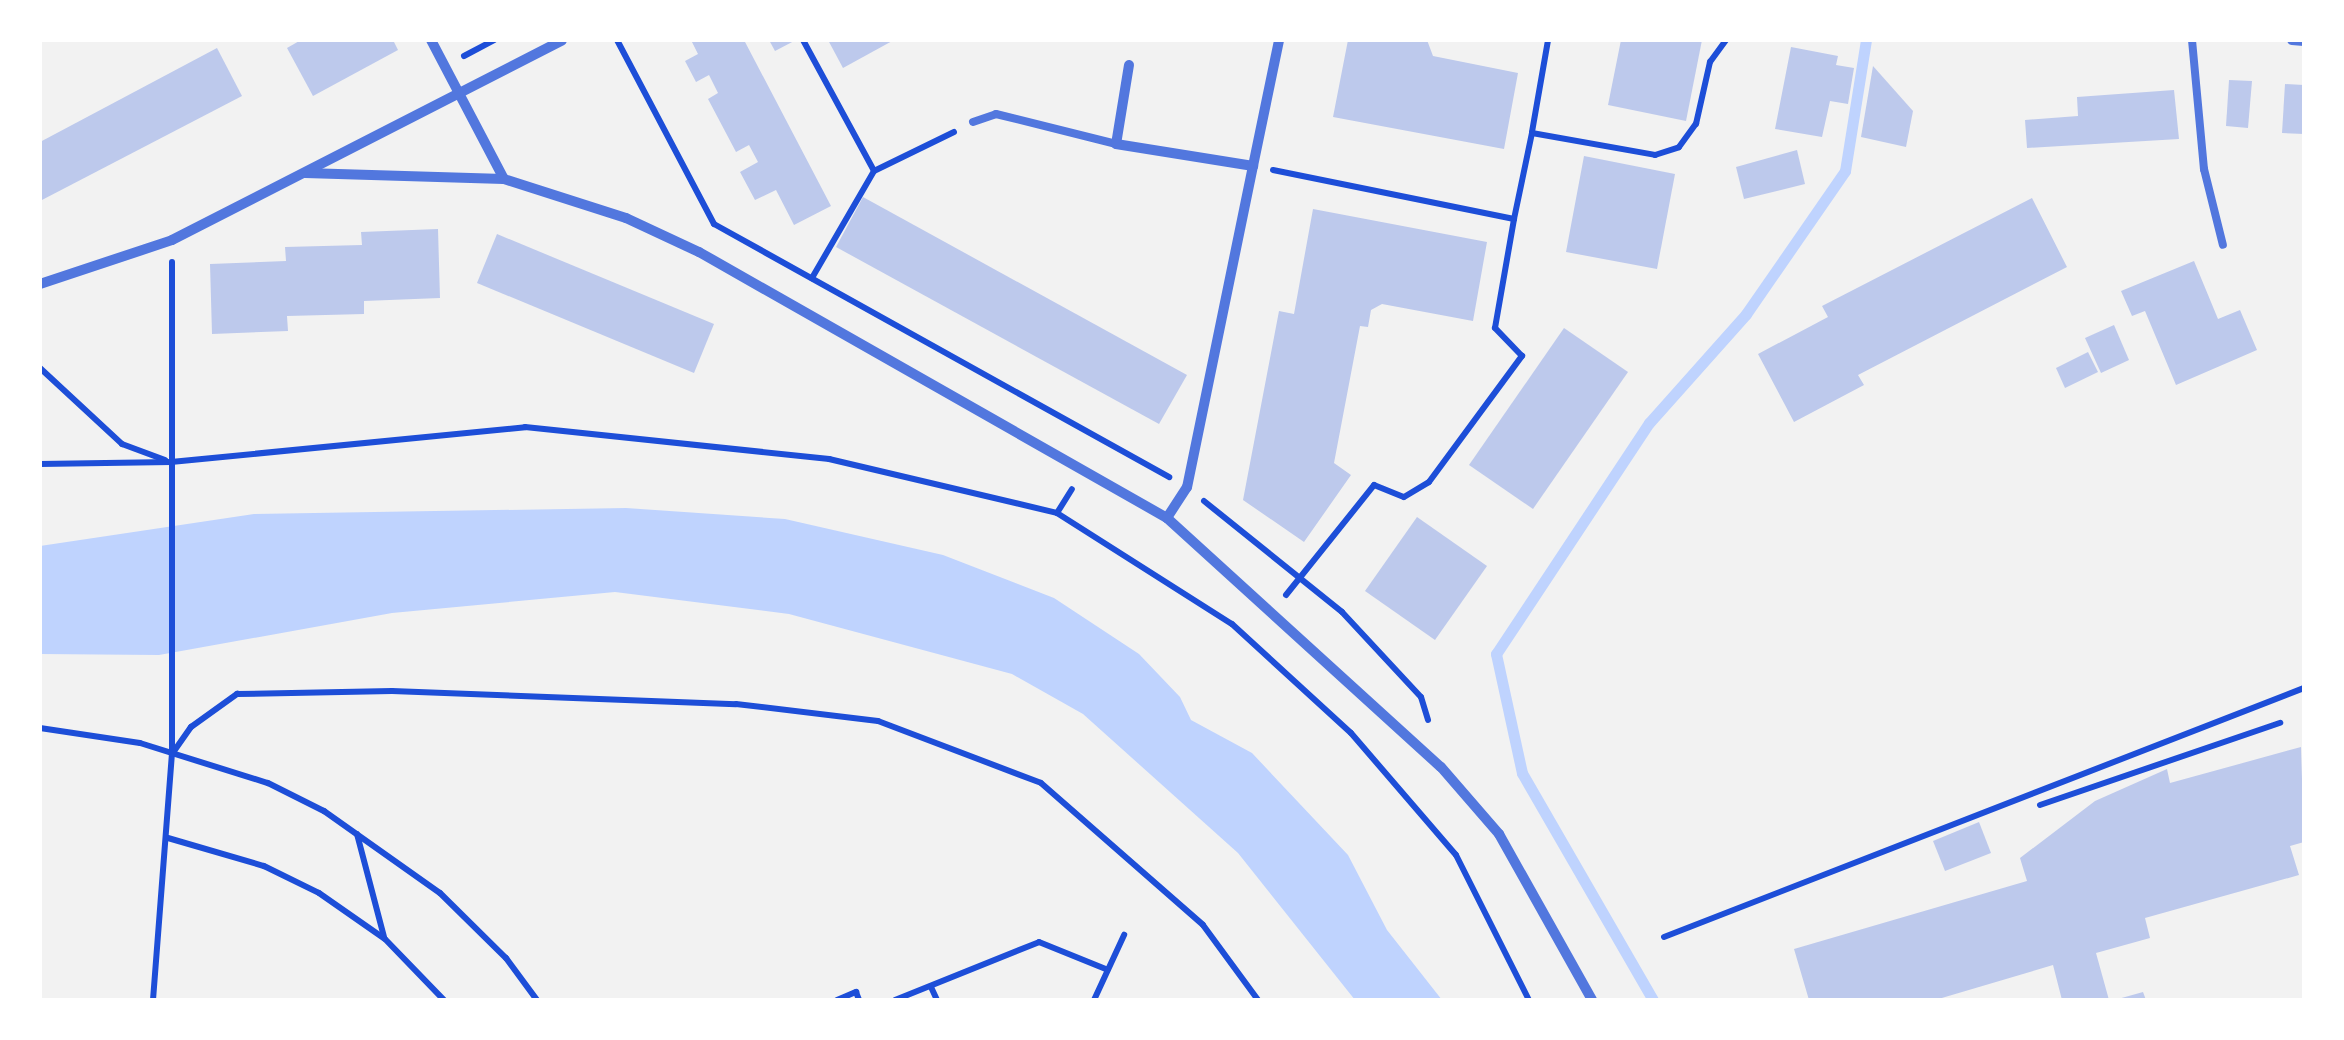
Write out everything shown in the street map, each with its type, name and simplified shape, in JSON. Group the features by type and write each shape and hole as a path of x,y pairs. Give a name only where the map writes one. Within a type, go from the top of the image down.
{"street":[{"path":"430,40 504,179"},
{"path":"40,284 172,240 562,40"},
{"path":"1167,518 1187,487 1279,40"},
{"path":"2292,40 2304,41"},
{"path":"1129,66 1116,144 1253,166"},
{"path":"305,173 504,179 626,218 700,252 1167,518 1442,767 1499,834 1592,1000"}],"lane":[{"path":"2192,40 2204,169 2222,245"},
{"path":"973,122 996,114 1116,144"}],"path":[{"path":"618,40 714,224 1187,487 1301,576 1421,697 1442,767"},
{"path":"803,40 874,171"},
{"path":"1272,612 1374,484 1404,498 1429,482 1522,356 1495,328 1548,40"},
{"path":"1532,132 1655,154 1680,147 1696,124 1710,62 1726,40"},
{"path":"812,278 874,171 973,122"},
{"path":"1253,166 1514,220"},
{"path":"153,1000 172,754 172,240"},
{"path":"40,368 122,444 171,462"},
{"path":"40,464 171,462 525,426 829,458 1057,512 1232,624 1351,733 1456,855 1529,1000"},
{"path":"1057,512 1084,472"},
{"path":"1664,937 2304,688"},
{"path":"172,754 192,727 238,694 392,692 736,704 878,720 1041,782 1203,925 1258,1000"},
{"path":"2040,806 2280,723"},
{"path":"40,728 172,754 268,783 357,834 440,893 538,1000"},
{"path":"357,834 384,938"},
{"path":"168,838 264,866 384,938 444,1000"},
{"path":"1094,1000 1124,935"},
{"path":"895,1000 1039,942 1108,970"},
{"path":"931,987 936,1000"},
{"path":"837,1000 856,992 860,1000"}],"water":[{"path":"626,508 785,519 943,555 1054,598 1139,654 1180,697 1191,720 1252,753 1348,855 1387,930 1442,1000 1355,1000 1238,853 1083,714 1012,674 789,614 615,592 392,613 159,655 40,654 40,546 254,514"}],"building":[{"path":"301,40 393,40 398,50 313,96 287,48"},
{"path":"691,40 744,40 831,206 794,225 776,190 755,200 740,172 758,162 749,145 736,152 708,99 718,93 709,75 696,82 685,61 698,54"},
{"path":"769,40 796,40 775,51"},
{"path":"828,40 894,40 843,68"},
{"path":"1348,40 1427,40 1433,56 1518,73 1504,149 1333,117"},
{"path":"1621,40 1702,40 1686,121 1608,105"},
{"path":"1791,47 1838,56 1836,65 1854,68 1848,104 1830,101 1822,137 1775,129"},
{"path":"217,48 242,96 40,201 40,142"},
{"path":"1873,66 1913,111 1906,147 1861,137"},
{"path":"2229,80 2252,81 2248,128 2226,126"},
{"path":"2285,84 2304,85 2304,134 2282,133"},
{"path":"2174,90 2179,139 2027,148 2025,120 2078,116 2077,97"},
{"path":"1797,150 1805,184 1744,199 1736,167"},
{"path":"1584,156 1675,174 1657,269 1566,252"},
{"path":"863,197 1187,375 1159,424 836,247"},
{"path":"2032,198 2067,267 1858,375 1864,385 1794,422 1758,354 1828,317 1822,306"},
{"path":"1313,209 1487,242 1473,321 1382,304 1371,310 1368,327 1360,326 1334,463 1351,475 1304,542 1243,500 1279,311 1294,314"},
{"path":"438,229 440,298 364,301 364,314 287,316 288,331 212,334 210,264 286,261 285,247 362,245 361,232"},
{"path":"497,234 714,324 694,373 477,283"},
{"path":"2194,261 2218,319 2240,310 2257,350 2176,385 2145,311 2132,316 2121,291"},
{"path":"2114,325 2129,360 2101,373 2085,338"},
{"path":"1564,328 1628,372 1533,509 1469,465"},
{"path":"2088,352 2098,372 2065,388 2056,368"},
{"path":"1417,517 1487,566 1435,640 1365,591"},
{"path":"2301,747 2304,842 2290,846 2299,875 2145,918 2150,938 2096,953 2109,1000 2062,1000 2053,965 1935,1000 1809,1000 1794,949 2027,881 2020,858 2095,801 2167,769 2170,783"},
{"path":"1979,822 1991,853 1945,871 1933,841"},
{"path":"2143,992 2146,1000 2118,1000 2118,999"}],"waterway":[{"path":"1653,1000 1522,773 1496,654 1649,423 1746,314 1845,171 1866,40"}]}
